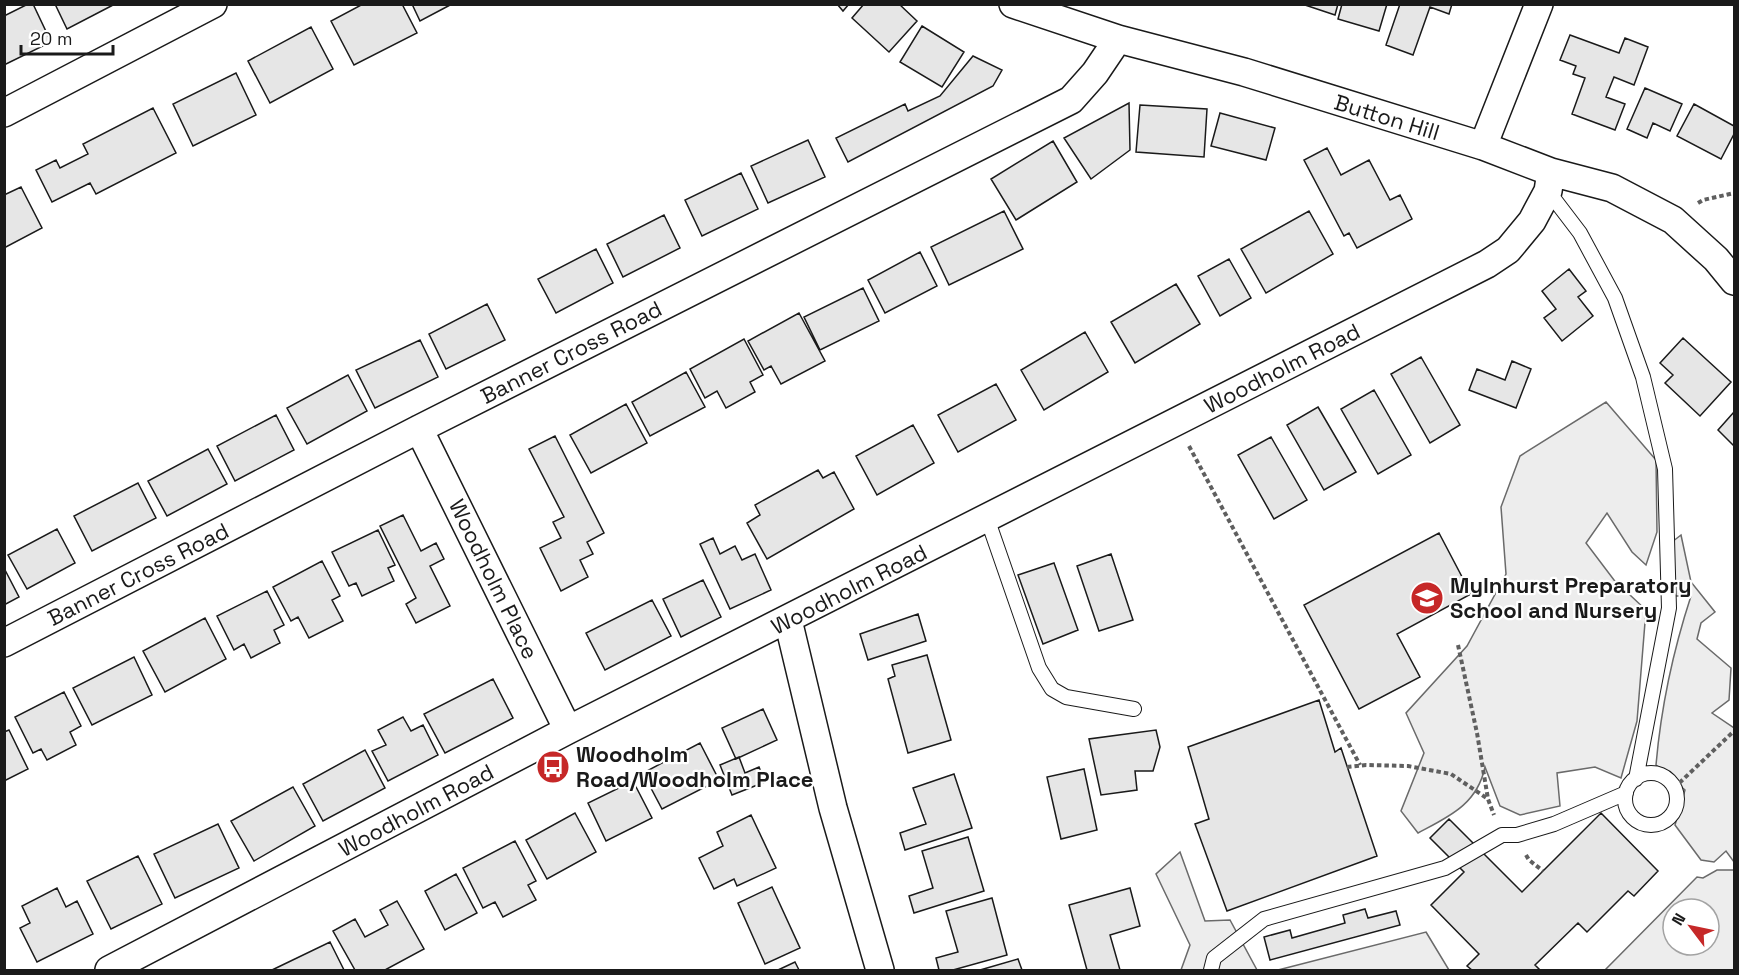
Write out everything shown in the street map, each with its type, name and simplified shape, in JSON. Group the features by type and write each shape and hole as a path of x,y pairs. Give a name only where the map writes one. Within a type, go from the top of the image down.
{"street":[{"path":"4,113 213,4"},
{"name":"Button Hill","path":"1013,4 1118,39 1244,72 1483,146 1549,182 1612,188 1673,220 1716,260 1734,281"},
{"path":"1483,146 1539,4"},
{"name":"Banner Cross Road","path":"4,643 419,429 1071,100 1095,73 1118,39"},
{"name":"Woodholm Road","path":"109,970 568,730 1487,264 1508,250 1532,221 1549,182"},
{"name":"Woodholm Place","path":"419,429 568,730"},
{"path":"788,620 833,808 880,970"}],"lane":[{"path":"1549,182 1615,298 1643,377 1665,469 1669,608 1636,779"},
{"path":"987,518 1040,668 1052,689 1066,697 1134,709"},
{"path":"1651,774 1659,775 1667,779 1674,788 1677,796 1674,812 1666,820 1656,825 1647,825 1632,817 1625,802 1626,793 1636,779 1651,774"},
{"path":"1211,970 1214,958 1264,919 1444,868 1502,835 1516,835 1554,824 1626,793"}],"path":[{"path":"1673,220 1703,200 1734,193"},
{"path":"1176,422 1360,765"},
{"path":"1458,645 1477,733 1488,799 1502,835"},
{"path":"1674,788 1733,732"},
{"path":"1347,767 1408,766 1451,774 1488,799"}],"shaded area":[{"path":"1606,402 1656,460 1657,532 1646,565 1632,552 1607,513 1586,543 1614,580 1646,610 1637,721 1621,778 1595,767 1557,773 1560,806 1520,815 1500,806 1485,767 1475,791 1460,808 1418,833 1401,811 1424,753 1406,713 1467,646 1506,574 1501,507 1520,456"},
{"path":"1681,535 1691,582 1715,612 1701,623 1697,639 1731,668 1729,700 1712,713 1734,728 1734,862 1726,851 1714,862 1701,860 1675,825 1685,790 1656,765 1669,679 1691,596 1675,596 1672,542"},
{"path":"1180,852 1205,921 1230,920 1257,970 1181,970 1190,945 1156,874"},
{"path":"1717,870 1734,870 1734,970 1605,970 1661,913 1661,957 1721,957 1721,897 1677,897 1697,877 1703,878"},
{"path":"1426,932 1449,970 1278,970"}],"building":[{"path":"28,4 33,4 51,42 4,65 4,16"},
{"path":"55,4 115,4 67,29"},
{"path":"363,4 402,4 417,33 354,65 331,21"},
{"path":"412,4 452,4 420,21"},
{"path":"837,4 849,4 843,11"},
{"path":"864,4 899,4 917,21 889,52 852,18"},
{"path":"1302,4 1338,4 1335,15"},
{"path":"1342,4 1387,4 1379,31 1338,19"},
{"path":"1400,4 1452,4 1449,14 1430,7 1413,55 1386,45"},
{"path":"922,26 964,52 942,87 900,62"},
{"path":"311,27 333,69 270,103 248,61"},
{"path":"1570,35 1619,53 1625,38 1648,47 1634,85 1614,77 1606,97 1625,104 1615,130 1572,114 1585,78 1573,74 1576,66 1560,60"},
{"path":"973,56 1002,70 993,86 848,162 836,138 905,104 908,111 940,96"},
{"path":"236,73 256,115 193,146 173,104"},
{"path":"1645,88 1682,104 1670,131 1653,123 1647,138 1627,129"},
{"path":"1129,103 1130,150 1091,179 1064,138"},
{"path":"1694,104 1734,126 1734,134 1721,159 1677,136"},
{"path":"1140,105 1207,109 1204,157 1136,152"},
{"path":"153,108 176,153 96,194 90,183 52,202 36,170 56,160 60,168 88,154 83,144"},
{"path":"1220,113 1275,128 1266,160 1211,146"},
{"path":"808,140 825,177 768,203 751,166"},
{"path":"1053,141 1077,182 1016,220 991,179"},
{"path":"1327,148 1341,175 1369,160 1390,200 1400,195 1412,219 1357,248 1349,233 1344,236 1304,160"},
{"path":"741,173 758,209 702,236 685,200"},
{"path":"21,187 42,228 4,248 4,195"},
{"path":"1004,211 1023,249 949,285 931,247"},
{"path":"1309,211 1333,254 1266,293 1241,249"},
{"path":"664,215 680,248 623,277 607,244"},
{"path":"596,249 613,283 556,313 538,279"},
{"path":"920,252 937,286 885,313 868,280"},
{"path":"1229,259 1251,298 1220,316 1198,276"},
{"path":"1569,269 1586,291 1578,297 1593,316 1562,341 1544,318 1556,309 1542,291"},
{"path":"1176,284 1200,324 1135,363 1111,322"},
{"path":"863,288 879,321 820,350 804,317"},
{"path":"487,304 505,340 446,369 429,334"},
{"path":"799,313 825,361 781,384 771,366 764,370 748,341"},
{"path":"1085,332 1108,372 1044,410 1021,370"},
{"path":"1683,338 1731,382 1700,416 1665,383 1673,375 1660,363"},
{"path":"744,339 763,375 750,382 755,392 726,408 717,391 705,398 690,369"},
{"path":"420,340 438,377 375,408 356,370"},
{"path":"1421,357 1460,425 1430,443 1391,374"},
{"path":"1512,361 1531,369 1516,408 1469,390 1477,369 1505,380"},
{"path":"686,372 705,407 650,436 632,402"},
{"path":"348,375 367,411 307,444 287,408"},
{"path":"996,384 1016,420 958,452 938,415"},
{"path":"1374,390 1411,455 1378,474 1341,409"},
{"path":"626,404 647,443 591,473 570,435"},
{"path":"1318,407 1356,472 1324,490 1287,425"},
{"path":"1734,412 1734,446 1718,430"},
{"path":"276,415 294,450 235,481 217,446"},
{"path":"913,425 934,463 877,495 856,456"},
{"path":"555,436 604,533 587,542 593,554 580,560 588,577 561,591 540,548 561,538 553,522 564,517 529,449"},
{"path":"1271,437 1307,500 1274,519 1238,455"},
{"path":"208,449 227,484 167,516 148,481"},
{"path":"818,470 823,478 834,472 854,509 767,559 747,523 760,515 755,505"},
{"path":"138,483 156,518 92,551 74,516"},
{"path":"403,515 421,551 436,543 444,559 430,566 450,606 416,623 406,604 416,598 380,526"},
{"path":"57,529 75,563 27,589 8,555"},
{"path":"378,530 395,565 388,568 394,581 362,596 356,583 349,586 332,552"},
{"path":"1439,533 1471,594 1397,634 1420,677 1359,709 1304,605"},
{"path":"713,538 720,554 735,546 742,560 755,554 771,590 730,609 700,544"},
{"path":"1111,554 1133,620 1099,631 1077,566"},
{"path":"322,561 340,596 332,600 343,621 309,638 298,617 291,621 273,587"},
{"path":"1054,563 1078,630 1043,644 1018,575"},
{"path":"4,568 19,597 4,605"},
{"path":"703,580 721,617 681,637 663,599"},
{"path":"267,591 284,625 274,630 280,643 251,658 244,644 234,650 217,616"},
{"path":"652,600 671,636 605,670 586,633"},
{"path":"918,614 926,641 868,660 860,634"},
{"path":"205,618 226,659 165,692 143,651"},
{"path":"927,655 951,740 908,753 888,679 895,676 892,665"},
{"path":"134,657 152,695 92,725 73,688"},
{"path":"493,679 513,718 445,753 424,714"},
{"path":"64,692 81,726 70,732 76,745 47,760 41,749 33,753 15,717"},
{"path":"1319,700 1335,752 1341,748 1377,856 1227,911 1195,824 1209,819 1188,747"},
{"path":"763,709 777,740 736,759 722,728"},
{"path":"403,717 411,731 423,725 438,755 388,781 372,751 386,745 378,730"},
{"path":"9,730 28,769 4,781 4,732"},
{"path":"1156,730 1160,747 1153,771 1135,771 1137,790 1101,795 1089,739"},
{"path":"700,743 719,780 662,809 643,773"},
{"path":"365,750 385,788 323,821 303,784"},
{"path":"739,757 745,773 759,767 765,782 732,795 720,765"},
{"path":"1084,769 1097,830 1061,839 1047,777"},
{"path":"954,774 972,828 905,850 900,833 926,824 913,788"},
{"path":"633,781 652,818 606,841 588,803"},
{"path":"293,787 315,826 254,861 231,821"},
{"path":"575,813 596,852 547,879 526,840"},
{"path":"1601,813 1658,871 1634,896 1628,891 1587,932 1578,923 1535,965 1540,970 1472,970 1467,966 1479,954 1431,905 1464,872 1430,838 1449,819 1522,892"},
{"path":"751,815 776,868 737,886 734,879 714,889 699,858 723,846 717,832"},
{"path":"218,824 239,868 175,898 154,854"},
{"path":"968,837 984,891 914,913 909,896 933,888 922,851"},
{"path":"515,841 536,881 528,885 536,900 503,917 495,902 483,908 463,868"},
{"path":"138,856 162,904 111,929 87,881"},
{"path":"456,874 477,913 445,930 425,891"},
{"path":"772,887 800,948 765,964 738,903"},
{"path":"57,888 66,907 77,901 93,934 37,962 20,928 30,923 22,906"},
{"path":"1130,888 1140,926 1110,935 1120,970 1087,970 1069,905"},
{"path":"992,898 1007,955 953,970 939,970 936,958 958,952 946,911"},
{"path":"397,901 424,949 385,970 355,970 333,931 355,919 365,937 388,925 380,910"},
{"path":"1365,909 1368,918 1396,911 1400,925 1270,960 1264,937 1290,930 1292,938 1345,923 1343,915"},
{"path":"330,942 344,970 272,970"},
{"path":"1018,959 1022,970 980,970"},
{"path":"795,962 799,970 778,970"}],"place":[{"name":"Mylnhurst Preparatory School and Nursery","path":"1427,598"},
{"name":"Woodholm Road/Woodholm Place","path":"553,767"}]}
